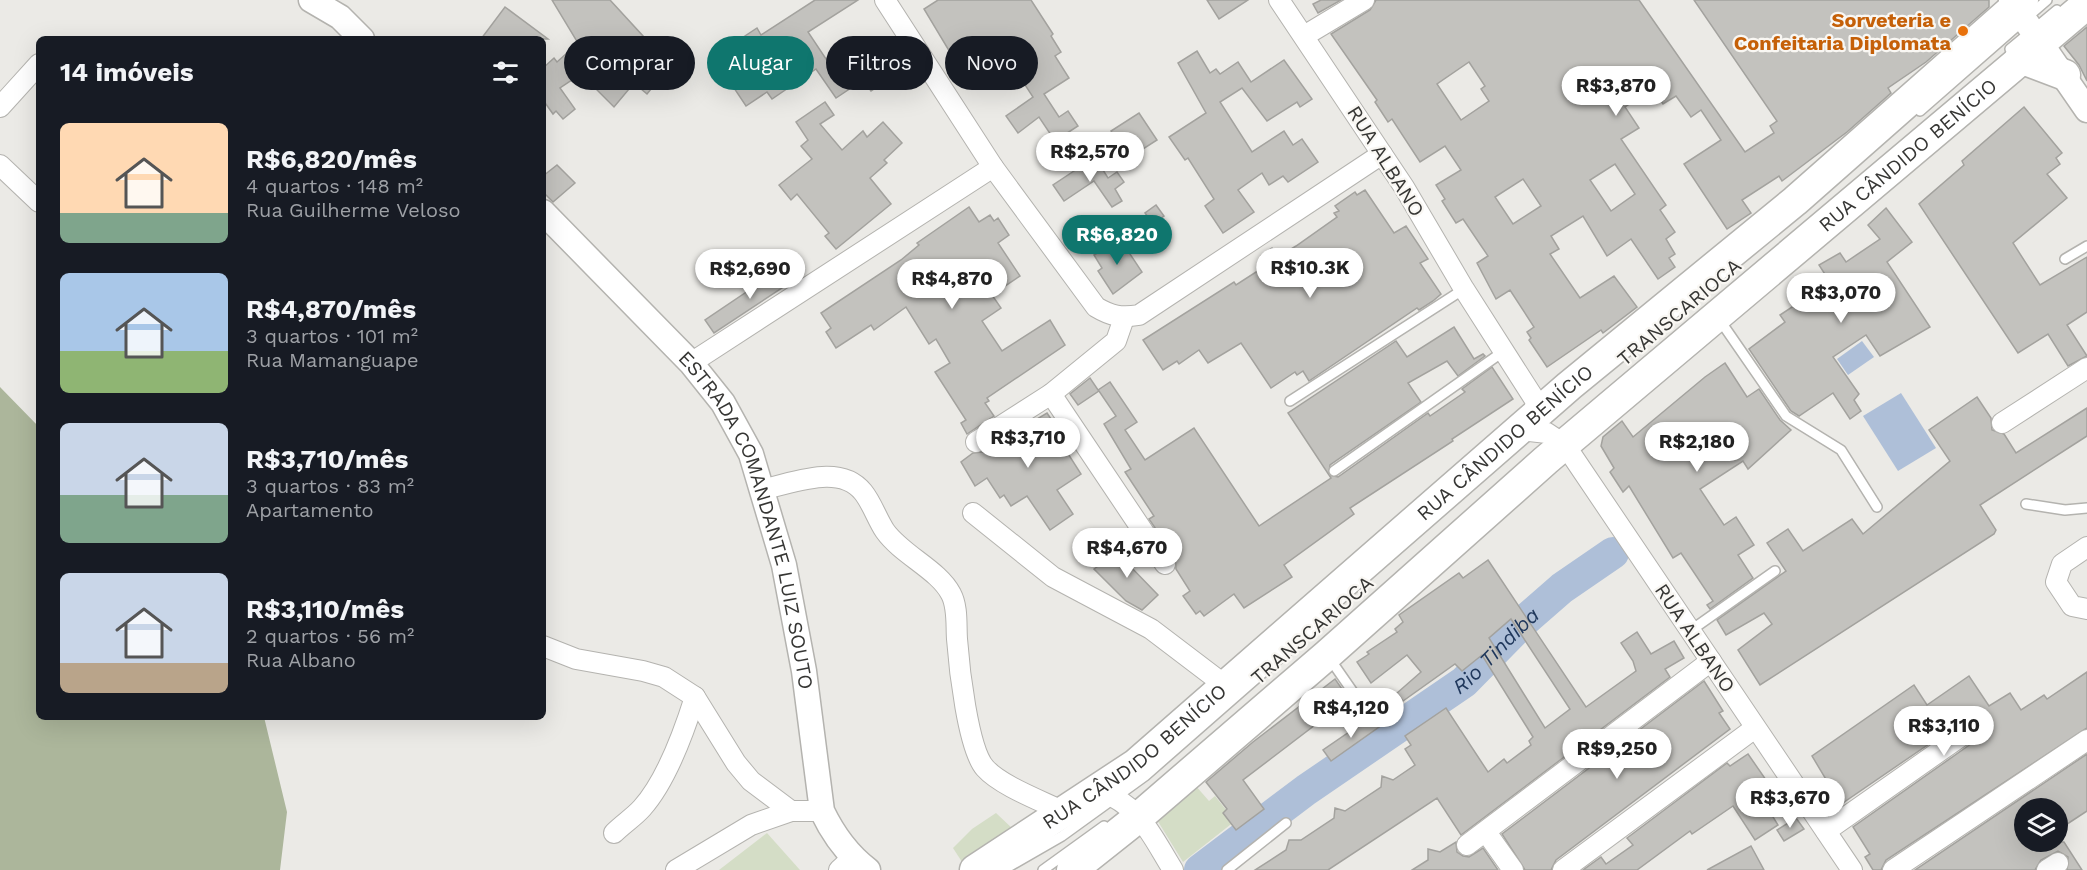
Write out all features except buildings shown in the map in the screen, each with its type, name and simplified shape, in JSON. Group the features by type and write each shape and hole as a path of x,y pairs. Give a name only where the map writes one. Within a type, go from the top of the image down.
{"main road":[{"name":"RUA CÂNDIDO BENÍCIO","path":"1072,870 1123,805 1327,655 1545,432 1795,201 2021,27 2075,4"},
{"name":"RUA CÂNDIDO BENÍCIO","path":"1123,805 1136,764 1226,686 1545,432 1717,317 2021,27"},
{"path":"2021,27 2065,75"},
{"name":"RUA CÂNDIDO BENÍCIO","path":"975,870 1064,812 1123,805"}],"street":[{"path":"311,0 340,18 359,36"},
{"path":"885,0 993,167 1096,307 1109,315 1124,318 1139,315 1382,154"},
{"name":"RUA ALBANO","path":"1279,0 1382,154 1504,351 1545,432 1690,631 1852,870"},
{"path":"1304,36 1364,0"},
{"path":"0,107 36,67"},
{"path":"2065,75 2087,110"},
{"path":"0,165 36,199"},
{"path":"691,363 993,167"},
{"name":"ESTRADA COMANDANTE LUIZ SOUTO","path":"546,215 691,363 723,403 752,454 764,489 784,565 804,671 822,811 853,866"},
{"path":"976,442 1051,394 1116,341 1124,318"},
{"path":"2002,423 2087,368"},
{"path":"1051,394 1165,564"},
{"path":"764,489 828,476 851,481 863,492 885,531 903,552 939,578 951,594 958,657 971,733 978,757 985,768 996,777 1064,812"},
{"path":"973,513 1053,577 1151,629 1226,686"},
{"path":"2087,547 2062,564 2056,582 2072,606 2087,609"},
{"path":"546,647 576,659 644,671 664,677 695,697 736,763 751,781 791,811"},
{"path":"1467,845 1711,661"},
{"path":"614,833 643,807 667,767 685,728 695,697"},
{"path":"1563,870 1755,728"},
{"path":"1826,831 1974,728"},
{"path":"1893,870 2087,740"},
{"path":"1123,805 1173,870"},
{"path":"676,870 752,825 791,811 822,811"},
{"path":"1486,832 1513,870"}],"lane":[{"path":"1913,117 2021,27 2047,0"},
{"path":"1796,214 1805,207"},
{"path":"2066,259 2087,246"},
{"path":"1290,402 1464,289"},
{"path":"1717,317 1786,416 1841,450 1877,507"},
{"path":"1334,471 1504,351"},
{"path":"2026,504 2065,510 2087,508"},
{"path":"1690,631 1775,571"},
{"name":"TRANSCARIOCA","path":"1043,870 1123,805 1332,613"},
{"path":"1327,655 1364,708"},
{"name":"TRANSCARIOCA","path":"1003,870 1123,805"},
{"path":"1227,870 1286,823"}],"green space":[{"path":"0,387 36,424 36,720 265,720 287,812 280,870 0,870"},
{"path":"1195,785 1209,801 1215,796 1235,821 1183,862 1154,815"},
{"path":"996,813 1014,830 964,865 953,848 972,829"},
{"path":"767,833 800,870 719,870"}],"water":[{"path":"1862,341 1874,357 1848,375 1837,359"},
{"path":"1901,393 1936,448 1898,471 1863,416"}],"waterway":[{"name":"Rio Tindiba","path":"1200,870 1306,790 1464,682 1523,622 1562,588 1613,553"}],"place":[{"name":"Sorveteria e Confeitaria Diplomata","path":"1963,31"}]}
